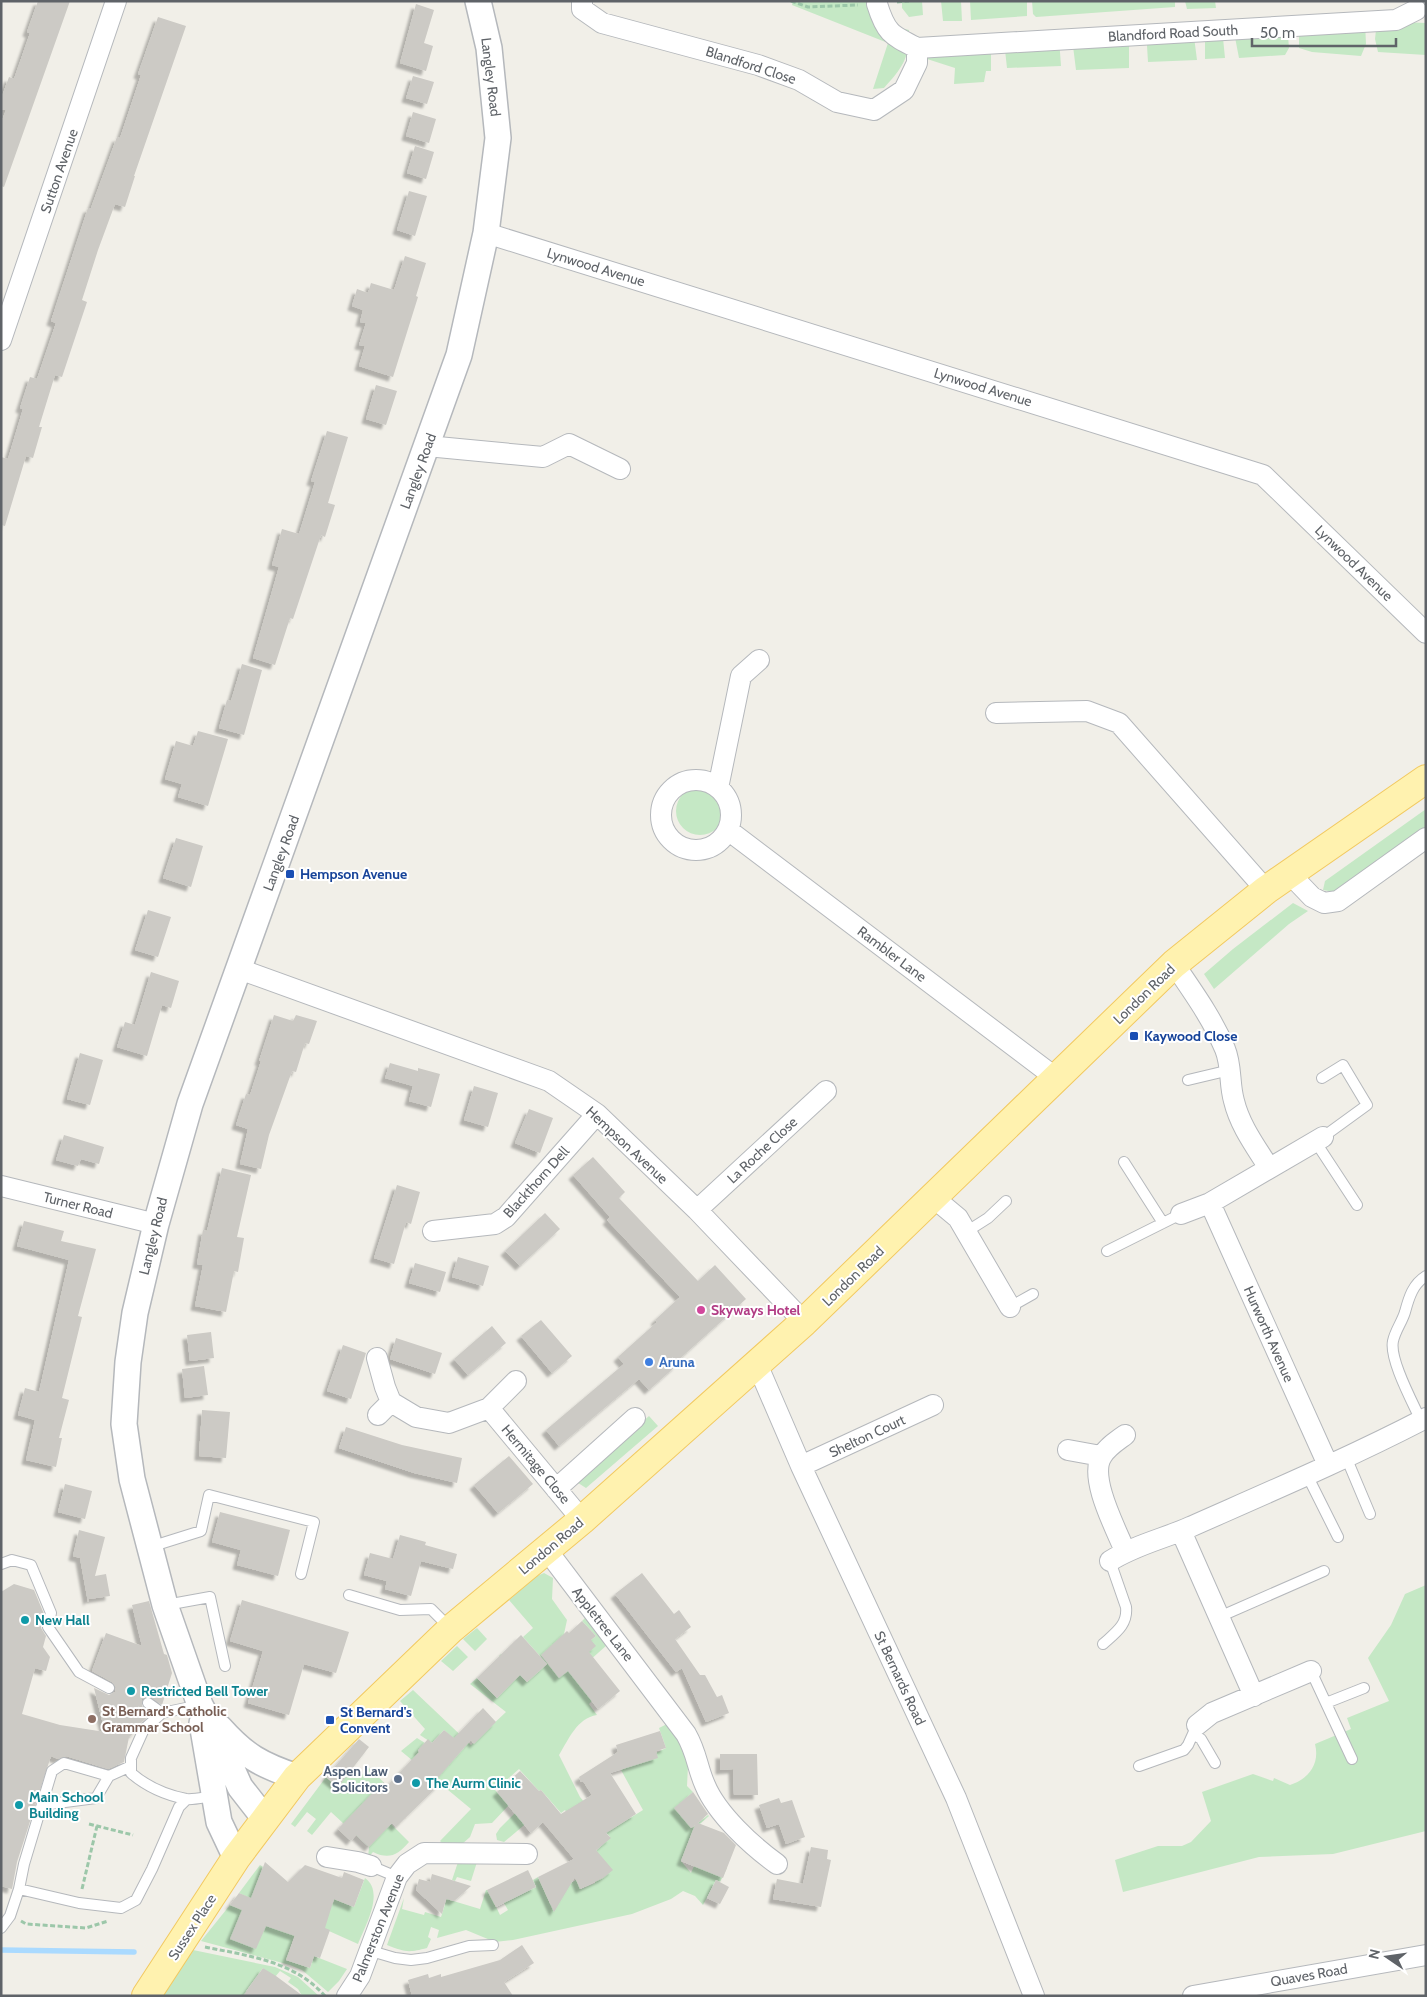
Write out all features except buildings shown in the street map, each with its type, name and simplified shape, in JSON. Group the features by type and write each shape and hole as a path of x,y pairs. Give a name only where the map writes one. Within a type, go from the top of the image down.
{"main road":[{"name":"London Road","path":"236,1858 297,1777 451,1629 582,1520 804,1322 1174,964 1289,873 1426,779"},
{"name":"Sussex Place","path":"146,1996 236,1858"}],"street":[{"name":"Sutton Avenue","path":"1,340 116,1"},
{"name":"Langley Road","path":"265,1819 240,1787 223,1749 200,1706 165,1605 132,1479 124,1424 128,1362 135,1313 156,1224 190,1104 459,355 486,233 498,138 489,48 478,1"},
{"name":"Blandford Close","path":"582,1 582,9 602,23 758,65 799,80 837,102 874,110 904,90 917,63 917,48"},
{"path":"877,4 882,22 893,36 917,48"},
{"name":"Blandford Road South","path":"917,48 1396,20 1419,9"},
{"name":"Lynwood Avenue","path":"486,233 1263,475 1426,633"},
{"path":"427,446 543,456 569,444 620,469"},
{"path":"718,788 742,676 759,660"},
{"path":"996,713 1087,711 1119,723 1266,890"},
{"path":"697,780 708,782 718,788 725,795 731,812 728,830 721,840 712,847 701,850 689,850 678,846 669,839 663,829 660,817 667,795 675,787 685,782 697,780"},
{"name":"Rambler Lane","path":"728,830 1056,1078"},
{"path":"1289,873 1312,897 1324,903 1338,901 1426,838"},
{"path":"1174,964 1212,1020 1226,1051 1233,1100 1239,1119 1269,1168"},
{"name":"Hempson Avenue","path":"239,969 549,1081 597,1114 697,1210 804,1322"},
{"name":"La Roche Close","path":"697,1210 826,1091"},
{"name":"Blackthorn Dell","path":"433,1231 495,1224 506,1217 597,1114"},
{"path":"1181,1214 1210,1203 1319,1139"},
{"name":"Turner Road","path":"1,1187 156,1224"},
{"path":"934,1198 958,1218 1010,1307"},
{"name":"Hurworth Avenue","path":"1210,1203 1328,1465"},
{"path":"377,1358 385,1387 384,1409 449,1424 489,1408 516,1381"},
{"name":"St Bernards Road","path":"758,1364 801,1466 956,1798 1034,1996"},
{"name":"Shelton Court","path":"801,1466 932,1406"},
{"name":"Hermitage Close","path":"489,1408 582,1520"},
{"path":"556,1489 635,1418"},
{"path":"1125,1435 1101,1456 1097,1468 1117,1556 1181,1531 1307,1475 1423,1420"},
{"path":"1068,1450 1101,1456"},
{"path":"1181,1531 1254,1696"},
{"name":"Appletree Lane","path":"546,1549 660,1698 691,1743 708,1792 748,1841 777,1864"},
{"path":"1195,1729 1212,1714 1311,1671"},
{"name":"Langley Road","path":"200,1706 234,1744 246,1754 267,1767 297,1777"},
{"name":"Langley Road","path":"200,1706 219,1822 236,1858"},
{"name":"Palmerston Avenue","path":"347,1996 360,1976 371,1951 397,1877 407,1864 424,1853 527,1854"},
{"path":"327,1857 371,1866"},
{"name":"Quaves Road","path":"1193,1996 1426,1955"}],"lane":[{"path":"1322,1078 1343,1065 1367,1105 1319,1139 1357,1205"},
{"path":"1188,1080 1230,1070"},
{"path":"1124,1162 1163,1223"},
{"path":"966,1232 988,1218 1006,1201"},
{"path":"1107,1251 1181,1214"},
{"path":"1423,1420 1400,1373 1393,1352 1393,1342 1412,1291 1419,1280 1426,1276"},
{"path":"1010,1307 1033,1294"},
{"path":"1346,1457 1370,1514"},
{"path":"1307,1475 1338,1537"},
{"path":"150,1547 201,1531 209,1495 314,1522 301,1574"},
{"path":"1103,1644 1122,1627 1127,1614 1117,1556"},
{"path":"1,1564 12,1560 31,1565 51,1613 48,1627 79,1672 109,1688"},
{"path":"1219,1617 1324,1571"},
{"path":"349,1595 400,1610 431,1610 451,1629"},
{"path":"165,1605 210,1596 226,1666"},
{"path":"1311,1671 1352,1759"},
{"path":"1326,1703 1364,1688"},
{"path":"148,1703 162,1712"},
{"path":"200,1706 162,1712 144,1729 130,1758 131,1773 141,1781 165,1793 187,1799 214,1796"},
{"path":"1195,1729 1215,1763"},
{"path":"1139,1766 1184,1750 1195,1729"},
{"path":"1,1928 10,1916 19,1889 24,1864 52,1772 64,1763 108,1776"},
{"path":"42,1805 96,1798 108,1776 131,1766"},
{"path":"19,1889 79,1904 121,1908 136,1900 152,1870 179,1807 187,1799"},
{"path":"371,1866 397,1877"},
{"path":"371,1951 395,1958 411,1960 427,1958 469,1946 493,1945"}],"path":[{"path":"791,1 808,7 909,1"},
{"path":"89,1824 133,1835"},
{"path":"74,1927 97,1826"},
{"path":"202,1947 260,1959 290,1969 303,1976 325,1996"}],"green space":[{"path":"793,1 875,1 892,26 909,30 908,48 904,62 884,88 873,89 888,43 792,5"},
{"path":"902,1 922,1 923,15 909,17 902,8"},
{"path":"941,1 961,1 962,21 943,21"},
{"path":"970,1 1027,1 1027,16 971,20"},
{"path":"1032,1 1175,1 1175,7 1036,17 1033,14"},
{"path":"1185,1 1215,1 1216,8 1187,9"},
{"path":"1377,21 1426,23 1426,55 1378,52 1375,39"},
{"path":"1365,22 1366,44 1361,56 1312,52 1299,48 1299,25"},
{"path":"1287,24 1289,48 1285,55 1239,58 1233,27"},
{"path":"1205,27 1222,28 1225,58 1205,59"},
{"path":"1146,29 1193,29 1197,60 1148,62"},
{"path":"1129,33 1129,68 1076,70 1072,38"},
{"path":"1059,38 1061,66 1007,68 1004,41"},
{"path":"991,42 991,71 986,71 984,82 954,84 955,68 924,58"},
{"path":"700,787 709,789 717,794 722,802 724,811 722,820 717,828 709,833 700,835 691,833 683,828 678,820 676,811 678,802 683,794 691,789"},
{"path":"1426,809 1426,826 1334,892 1323,890 1325,881"},
{"path":"1293,903 1308,911 1289,924 1214,989 1204,974"},
{"path":"649,1416 658,1426 586,1488 575,1481"},
{"path":"544,1573 553,1578 552,1599 567,1620 564,1634 591,1640 596,1636 582,1621 585,1618 607,1645 580,1669 592,1701 589,1704 597,1715 584,1720 579,1725 559,1755 580,1797 609,1831 643,1810 621,1770 666,1748 659,1728 671,1722 689,1746 687,1786 693,1792 675,1808 692,1828 709,1816 693,1830 681,1861 691,1873 694,1866 727,1868 720,1882 716,1880 703,1905 695,1896 683,1891 671,1899 632,1914 513,1940 495,1942 466,1930 437,1938 439,1930 431,1927 428,1937 431,1939 427,1948 407,1951 387,1945 404,1898 402,1909 424,1915 425,1912 441,1917 450,1888 450,1900 480,1909 486,1890 488,1890 500,1915 508,1910 497,1891 508,1901 536,1887 533,1880 538,1877 550,1904 554,1906 560,1900 557,1891 576,1880 581,1889 595,1883 594,1853 610,1837 592,1816 574,1822 565,1810 561,1813 519,1769 495,1790 509,1805 492,1823 475,1824 470,1837 461,1845 443,1844 440,1841 471,1809 401,1751 417,1738 425,1743 418,1751 442,1772 464,1748 444,1730 432,1743 420,1735 425,1729 400,1701 413,1690 471,1745 506,1712 470,1684 477,1678 497,1698 518,1676 499,1656 501,1654 527,1682 547,1664 523,1637 533,1628 509,1600 537,1576"},
{"path":"1426,1585 1426,1831 1333,1854 1259,1857 1123,1892 1115,1860 1158,1846 1182,1846 1191,1842 1211,1821 1202,1792 1253,1774 1273,1781 1274,1778 1290,1785 1297,1782 1312,1770 1316,1758 1315,1744 1351,1729 1347,1718 1389,1701 1368,1658 1391,1625 1405,1594"},
{"path":"477,1628 487,1639 475,1651 463,1639"},
{"path":"457,1646 468,1657 453,1671 441,1661"},
{"path":"353,1767 362,1775 368,1767 407,1805 387,1828 391,1824 409,1842 393,1855 384,1856 373,1852 368,1858 369,1847 331,1812 312,1835 307,1831 316,1819 307,1812 295,1827 291,1824 326,1777 338,1787"},
{"path":"519,1809 529,1821 504,1842 497,1840 496,1834 500,1828"},
{"path":"458,1862 477,1862 471,1881 457,1877 455,1881 452,1880"},
{"path":"260,1865 263,1867 253,1894 333,1903 334,1899 354,1907 365,1878 371,1884 373,1892 372,1910 358,1944 320,1927 296,1931 286,1960 310,1968 314,1956 347,1969 328,1992 302,1970 290,1965 201,1941 230,1905 241,1909 247,1897 239,1893"},
{"path":"193,1950 275,1967 298,1977 319,1996 302,1996 298,1989 288,1982 291,1978 280,1971 275,1977 263,1968 246,1991 254,1996 161,1996"}],"waterway":[{"path":"1,1950 134,1952"}],"place":[{"name":"Hempson Avenue","path":"290,874"},
{"name":"Kaywood Close","path":"1134,1036"},
{"name":"Skyways Hotel","path":"701,1310"},
{"name":"Aruna","path":"649,1362"},
{"name":"New Hall","path":"25,1620"},
{"name":"Restricted Bell Tower","path":"131,1691"},
{"name":"St Bernard's Catholic Grammar School","path":"92,1719"},
{"name":"St Bernard's Convent","path":"330,1720"},
{"name":"Aspen Law Solicitors","path":"398,1779"},
{"name":"The Aurm Clinic","path":"416,1783"},
{"name":"Main School Building","path":"19,1805"}]}
